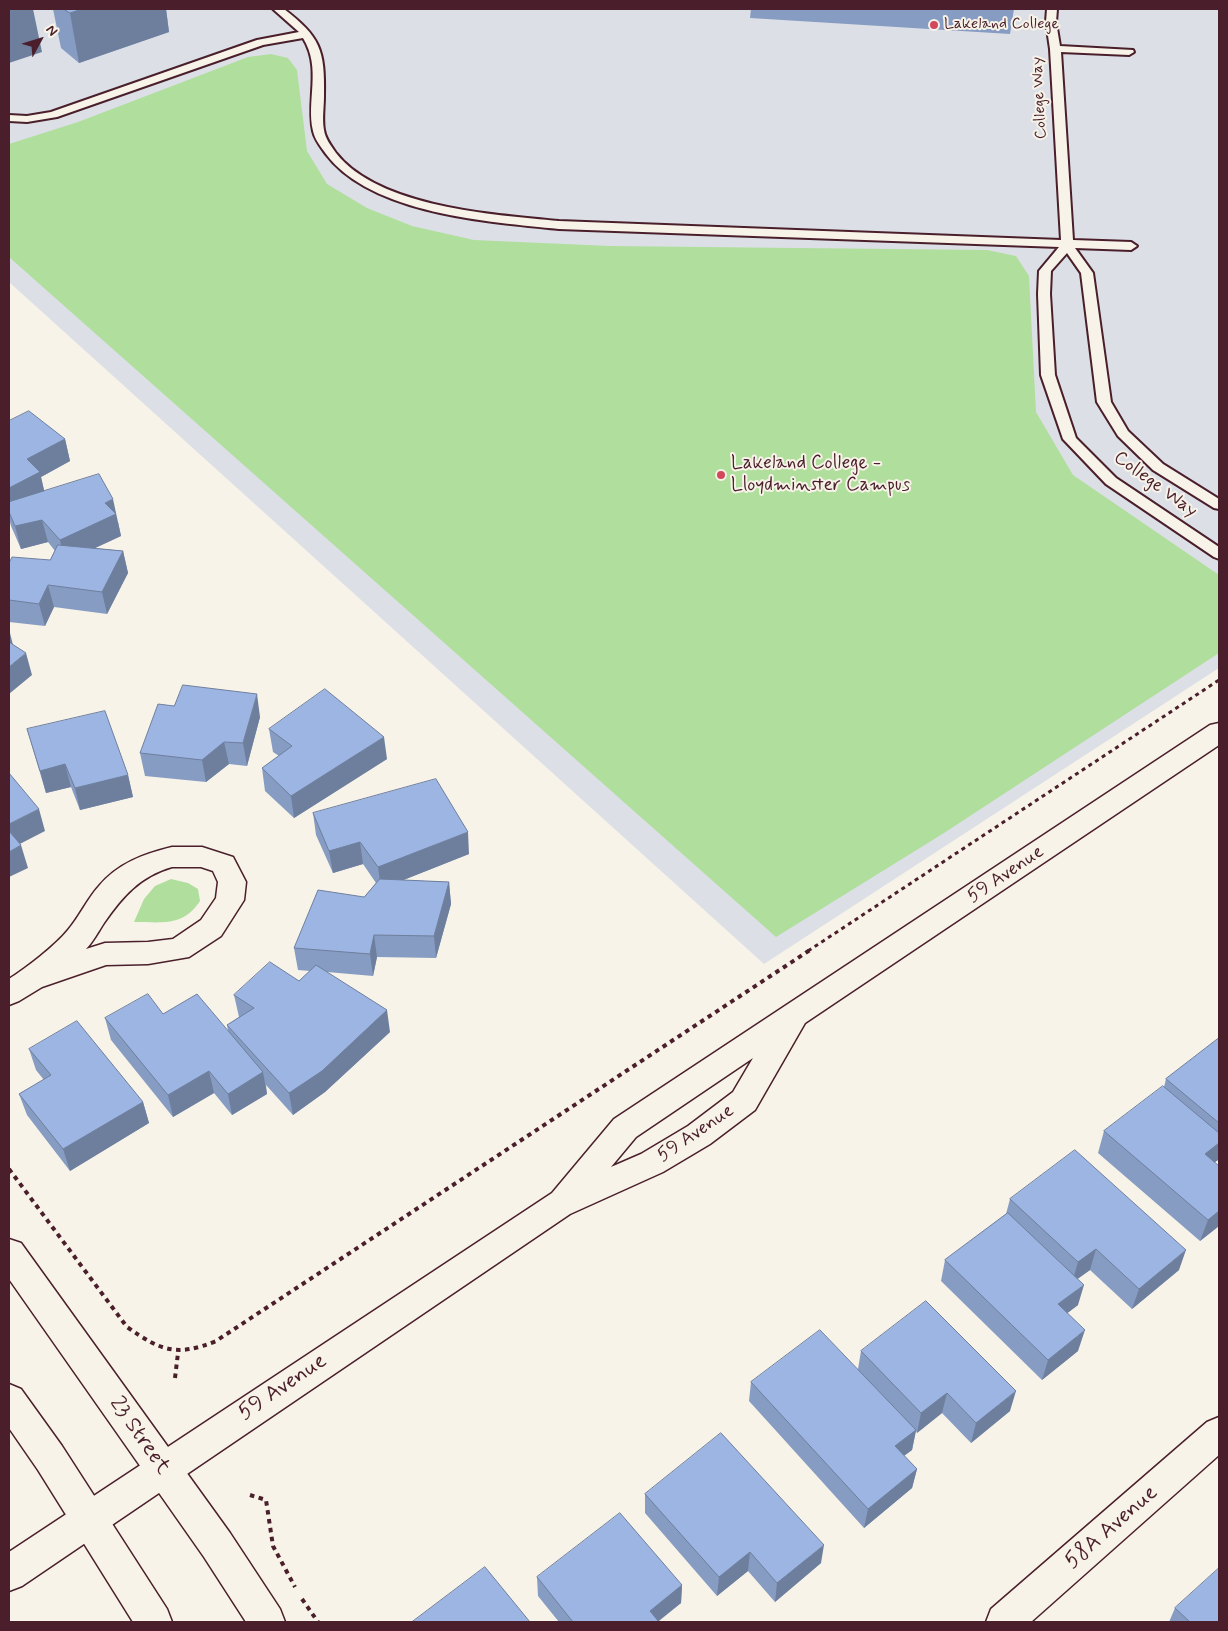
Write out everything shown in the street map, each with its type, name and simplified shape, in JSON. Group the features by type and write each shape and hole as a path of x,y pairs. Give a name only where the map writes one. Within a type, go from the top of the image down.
{"main road":[{"name":"59 Avenue","path":"559,1204 626,1128 1219,732"},
{"path":"172,857 202,857 223,864 232,882 230,900 211,928 179,949 148,953 105,954 20,986 78,939 109,893 127,876 149,863 172,857"},
{"name":"59 Avenue","path":"9,1572 559,1204 652,1163 699,1135 744,1101 793,1018"},
{"name":"23 Street","path":"9,1253 217,1545 267,1622"},
{"path":"9,1400 50,1458 154,1622"},
{"name":"58A Avenue","path":"1004,1622 1219,1434"}],"lane":[{"path":"278,9 307,34 315,50 319,88 318,132 328,153 346,171 373,186 441,210 480,217 559,225 1131,246"},
{"name":"College Way","path":"1052,9 1051,22 1055,50 1067,245 1087,273 1104,402 1123,433 1158,467 1219,505"},
{"path":"9,118 27,119 53,115 261,42 307,34"},
{"path":"1055,50 1129,52"},
{"name":"College Way","path":"1067,245 1045,271 1044,294 1048,376 1070,439 1111,481 1219,554"}],"path":[{"path":"9,1169 127,1327 151,1344 178,1353 197,1349 216,1340 1219,680"},
{"path":"174,1378 178,1353"},
{"path":"250,1495 266,1500 273,1546 296,1589"},
{"path":"300,1597 318,1622"}],"shaded area":[{"name":"Lakeland College - Lloydminster Campus","path":"9,9 1219,9 1219,668 764,964 9,282"}],"green space":[{"name":"Lakeland College - Lloydminster Campus","path":"271,54 288,58 297,70 307,151 327,184 367,208 412,226 474,240 610,246 987,250 1016,256 1029,276 1036,412 1073,475 1219,575 1219,653 944,833 776,937 9,257 9,144 78,122 248,57"},
{"path":"171,879 188,883 198,889 200,901 186,915 179,919 163,922 134,922 144,899 155,886"}],"building":[{"path":"64,9 82,9 70,13"},
{"path":"29,411 65,439 27,459 40,472 9,488 9,421"},
{"path":"99,474 113,499 105,503 116,514 60,540 42,520 15,526 9,512 9,502"},
{"path":"58,545 123,551 102,592 48,585 39,604 9,600 9,563 12,557 50,560"},
{"path":"9,642 26,653 9,667"},
{"path":"183,685 257,694 243,743 224,742 202,760 140,753 158,704 174,706"},
{"path":"325,689 384,737 291,796 262,768 292,746 269,729"},
{"path":"105,711 128,775 75,788 65,764 40,771 27,729"},
{"path":"9,773 39,809 9,824"},
{"path":"436,779 468,832 378,867 360,842 329,851 313,813"},
{"path":"9,831 21,845 9,852"},
{"path":"380,879 449,882 434,936 374,935 370,954 294,948 318,890 364,897"},
{"path":"270,962 299,981 316,965 387,1010 322,1071 289,1093 227,1025 254,1008 234,995"},
{"path":"148,994 163,1014 197,994 263,1072 228,1094 209,1071 168,1095 105,1018"},
{"path":"77,1021 143,1102 63,1149 19,1094 51,1075 29,1049"},
{"path":"1219,1038 1219,1123 1166,1079"},
{"path":"1163,1086 1219,1133 1219,1143 1205,1154 1219,1166 1219,1211 1208,1220 1104,1131"},
{"path":"1075,1150 1186,1250 1139,1289 1096,1249 1078,1262 1010,1199"},
{"path":"1008,1213 1084,1285 1058,1304 1085,1330 1048,1360 945,1260"},
{"path":"926,1301 1016,1391 976,1423 947,1393 921,1413 861,1351"},
{"path":"820,1330 916,1430 895,1446 917,1469 868,1509 751,1382"},
{"path":"721,1433 824,1545 777,1583 750,1552 719,1577 645,1494"},
{"path":"620,1513 682,1585 650,1611 659,1622 573,1622 537,1577"},
{"path":"485,1567 530,1622 412,1622"},
{"path":"1219,1568 1219,1622 1190,1622 1175,1608"}],"place":[{"name":"Lakeland College","path":"934,25"},
{"name":"Lakeland College - Lloydminster Campus","path":"721,475"}]}
